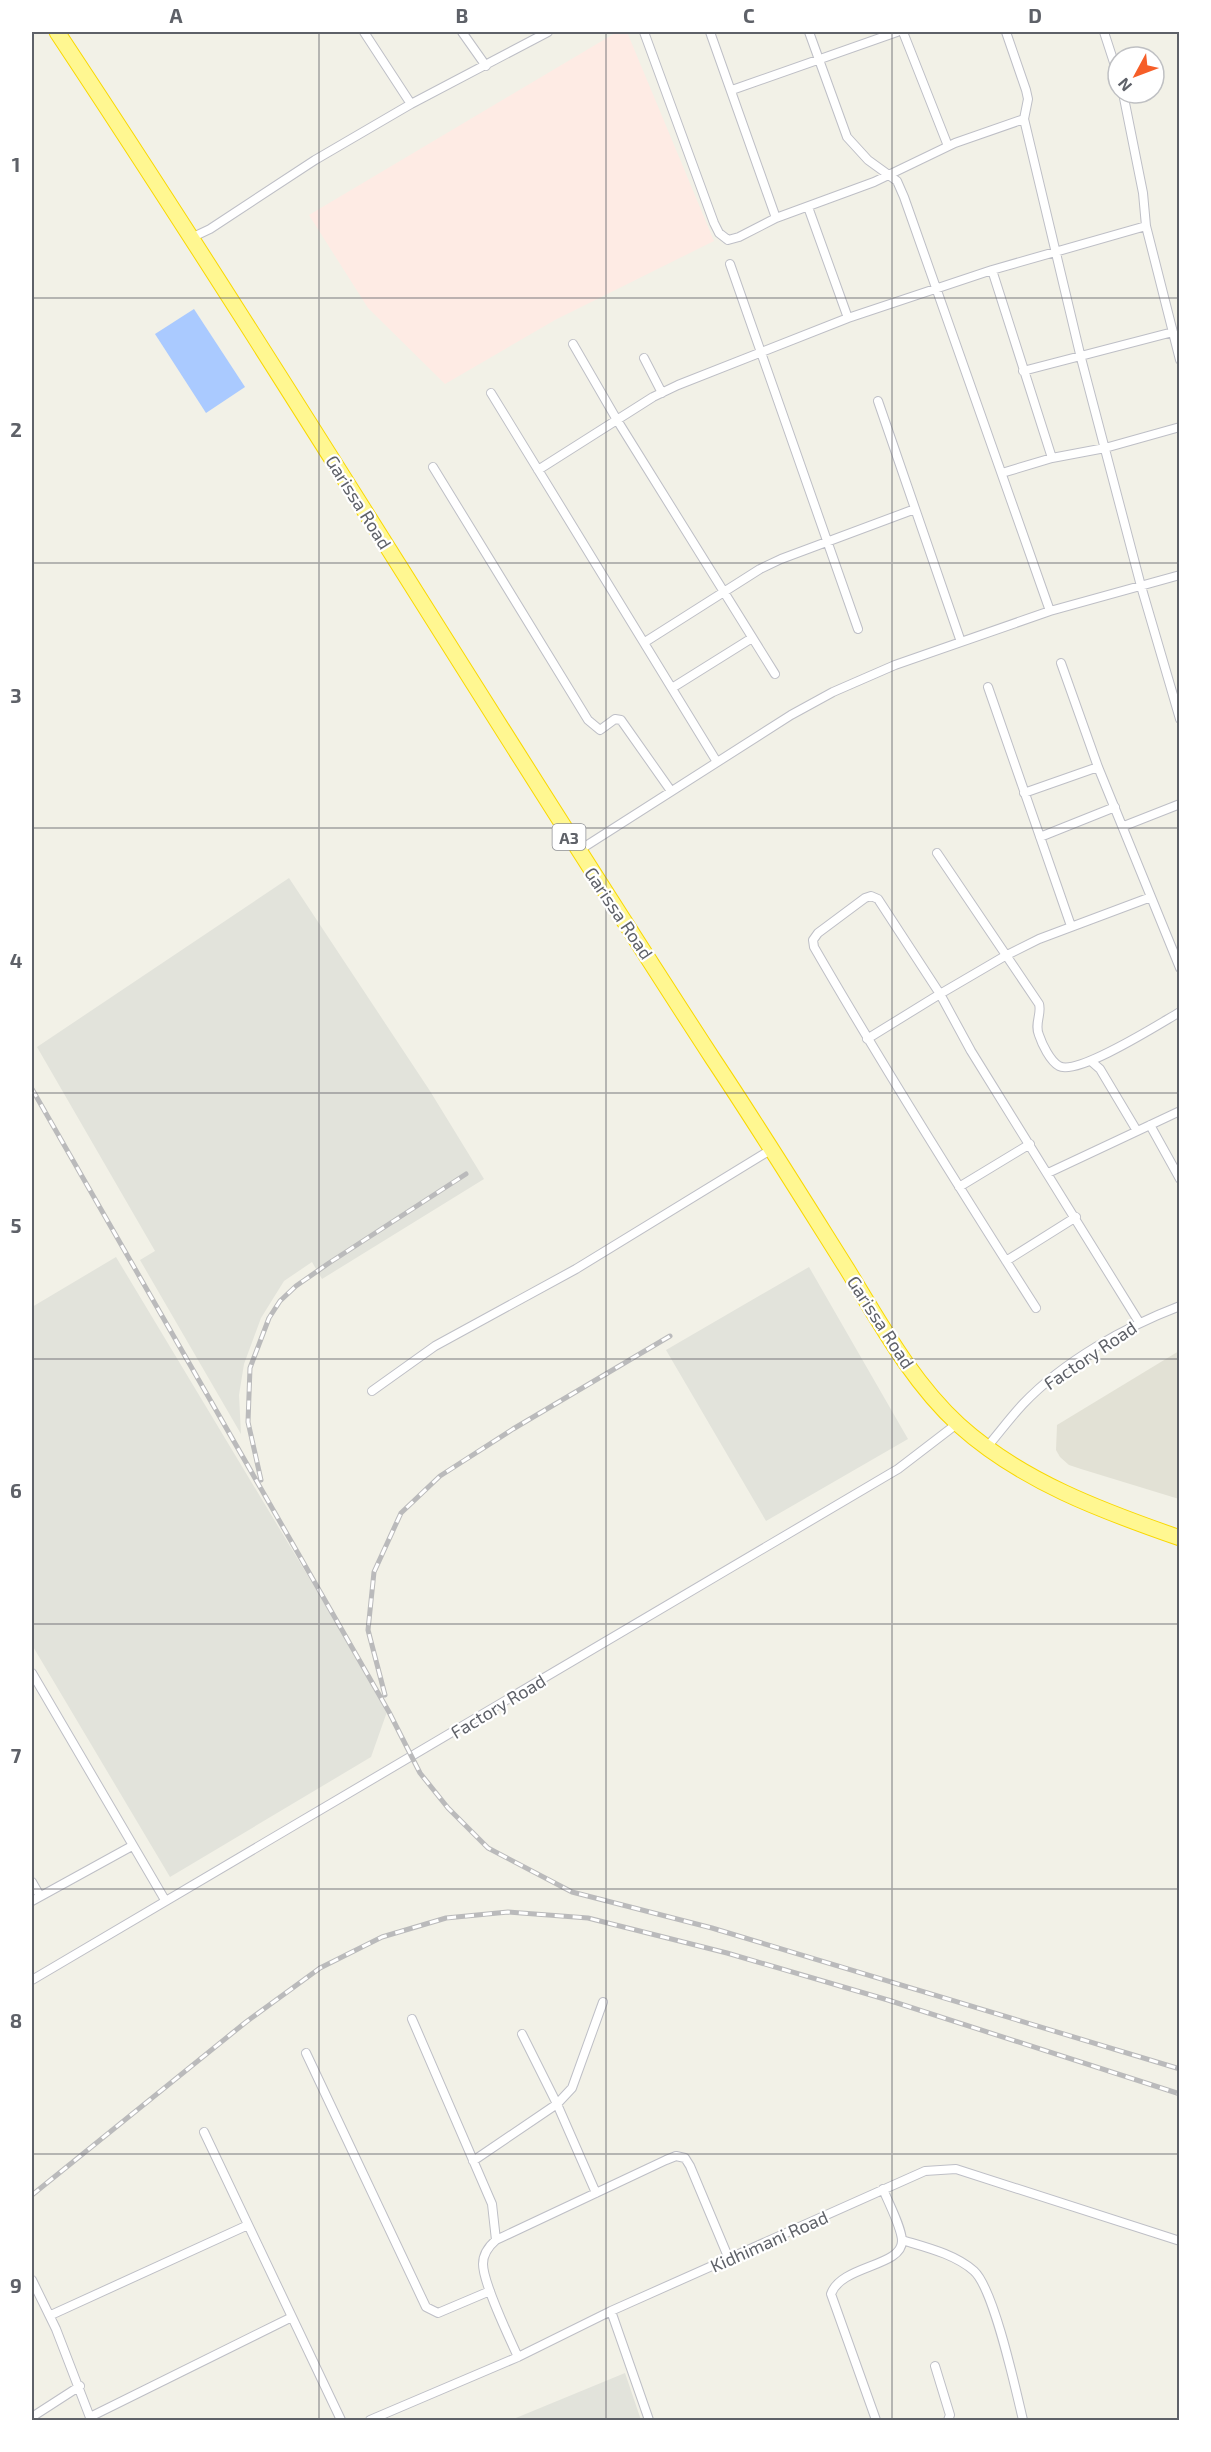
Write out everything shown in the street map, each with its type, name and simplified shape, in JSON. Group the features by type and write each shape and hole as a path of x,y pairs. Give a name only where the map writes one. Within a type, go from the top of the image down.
{"highway":[{"name":"Garissa Road","path":"57,32 191,238 896,1347 926,1388 958,1424 987,1447 1056,1490 1122,1518 1179,1538"}],"street":[{"path":"364,32 411,104"},
{"path":"462,32 486,66"},
{"path":"191,238 210,229 315,160 411,104 548,32"},
{"path":"644,32 719,233 728,240 739,237 776,218 853,191 948,146 990,129 1024,119"},
{"path":"710,32 776,218"},
{"path":"810,32 847,137 868,160 890,174 897,182 904,197 1050,611"},
{"path":"732,90 897,32"},
{"path":"903,32 948,146"},
{"path":"1006,32 1028,99 1024,119 1054,251 1141,586 1179,719"},
{"path":"1126,105 1141,182 1146,226 1179,360"},
{"path":"808,207 849,318"},
{"path":"537,470 662,393 762,352 849,318 936,288 1054,251 1146,226"},
{"path":"730,264 858,629"},
{"path":"992,270 1052,459"},
{"path":"1023,371 1081,358 1173,332"},
{"path":"573,344 617,420 775,674"},
{"path":"644,358 662,393"},
{"path":"491,393 717,762"},
{"path":"878,401 961,642"},
{"path":"1002,473 1179,427"},
{"path":"433,467 588,720 600,730 615,719 621,720 671,791"},
{"path":"645,642 781,559 915,509"},
{"path":"578,850 791,715 833,692 895,665 1050,611 1179,575"},
{"path":"672,688 752,638"},
{"path":"1061,663 1098,767 1124,826 1179,968"},
{"path":"1169,687 1179,684"},
{"path":"988,687 1071,926"},
{"path":"1024,793 1098,767"},
{"path":"1124,826 1179,804"},
{"path":"1040,837 1115,807"},
{"path":"937,853 1039,1004 1036,1029 1054,1061 1065,1068 1092,1062 1179,1012"},
{"path":"1036,1308 867,1039 814,948 813,940 818,933 865,898 871,896 878,899 940,994 961,1033 1140,1322"},
{"path":"867,1039 1005,956 1071,926 1151,897"},
{"path":"1092,1062 1100,1069 1137,1131"},
{"path":"1048,1173 1179,1110"},
{"path":"1150,1125 1179,1179"},
{"path":"959,1187 1030,1144"},
{"path":"372,1391 435,1346 576,1269 772,1149"},
{"path":"1006,1262 1076,1217"},
{"name":"Factory Road","path":"987,1447 1023,1404 1048,1381 1140,1322 1179,1306"},
{"name":"Factory Road","path":"32,1980 898,1469 958,1424"},
{"path":"32,1673 165,1900"},
{"path":"32,1882 36,1898 132,1846"},
{"path":"473,2161 557,2104 572,2088 603,2002"},
{"path":"412,2019 492,2204 496,2240"},
{"path":"522,2034 557,2104 596,2193"},
{"path":"306,2053 426,2307 438,2313 490,2291"},
{"path":"204,2132 341,2421"},
{"path":"518,2357 490,2291 482,2262 487,2249 496,2240 596,2193 676,2156 685,2158 729,2259"},
{"name":"Kidhimani Road","path":"370,2421 518,2357 611,2311 925,2170 956,2169 1179,2241"},
{"path":"876,2421 831,2294 839,2281 849,2274 892,2257 901,2248 902,2240 883,2189"},
{"path":"51,2315 248,2225"},
{"path":"902,2240 960,2262 979,2276 992,2306 1023,2421"},
{"path":"32,2280 51,2315 91,2419 292,2317"},
{"path":"611,2311 649,2421"},
{"path":"935,2366 950,2415 948,2421"},
{"path":"32,2417 80,2386"}],"shaded area":[{"path":"617,32 627,32 714,241 555,320 445,384 368,308 309,215"},
{"path":"289,878 430,1091 484,1179 322,1279 312,1262 284,1281 261,1318 244,1364 239,1395 241,1434 140,1260 155,1251 37,1047"},
{"path":"116,1257 388,1709 371,1757 170,1877 32,1645 32,1307"},
{"path":"809,1267 908,1439 766,1521 666,1350"},
{"path":"1179,1351 1179,1499 1069,1465 1060,1457 1056,1450 1057,1425"},
{"path":"625,2373 641,2420 511,2420"}],"water":[{"path":"194,309 245,387 206,413 155,334"}],"railway":[{"path":"32,1089 389,1712 420,1773 448,1808 488,1848 572,1892 712,1928 1180,2069"},
{"path":"261,1480 248,1422 250,1368 269,1318 280,1301 296,1286 329,1263 466,1174"},
{"path":"385,1695 368,1630 374,1572 401,1513 440,1476 513,1429 670,1336"},
{"path":"32,2195 246,2022 320,1968 382,1937 446,1918 508,1912 588,1918 727,1953 888,2000 1180,2094"}]}
